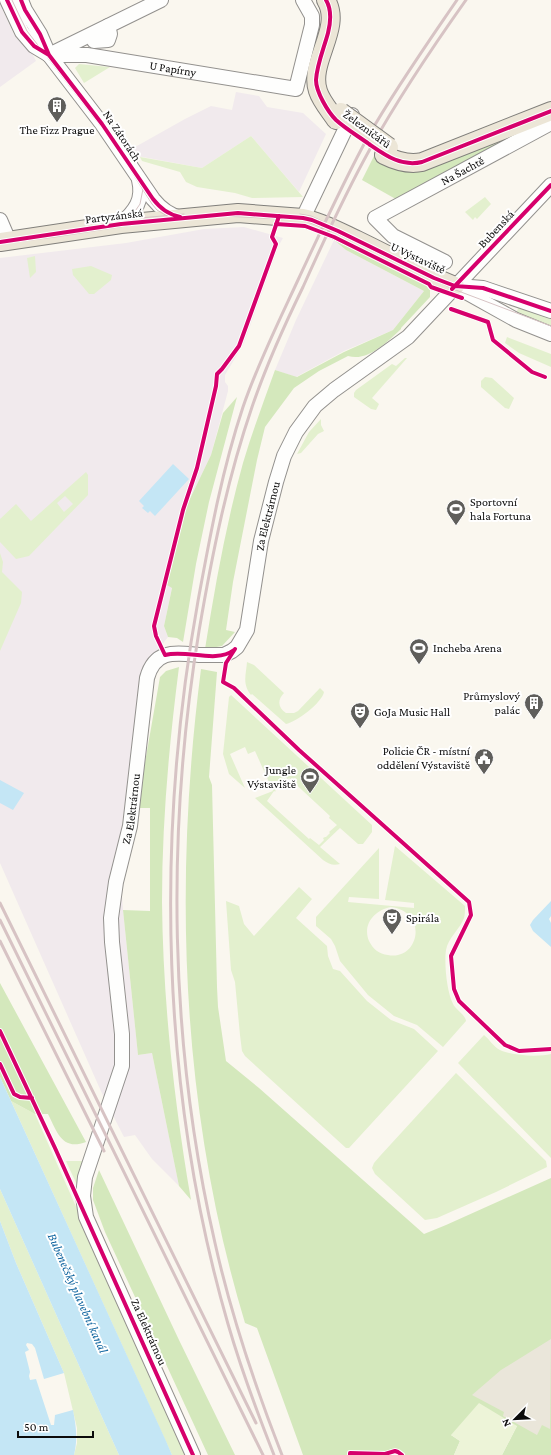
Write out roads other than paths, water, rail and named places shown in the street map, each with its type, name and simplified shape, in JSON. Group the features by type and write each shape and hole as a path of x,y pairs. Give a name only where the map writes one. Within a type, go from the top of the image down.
{"main road":[{"name":"Železničářů","path":"326,0 329,4 331,14 330,27 317,70 316,82 318,91 339,113 386,151 393,160 408,163 422,162 551,111"},
{"name":"Partyzánská","path":"3,241 121,224 238,213 303,218"},
{"name":"U Výstaviště","path":"303,218 312,220 338,231 434,278 455,286"}],"street":[{"path":"7,0 22,32 34,46 49,55"},
{"path":"21,0 25,10 40,34 49,55"},
{"path":"49,55 161,0"},
{"name":"U Papírny","path":"49,55 86,54 296,89 312,25 312,16 303,0"},
{"path":"94,42 108,40 110,34 108,26"},
{"name":"Na Zátorách","path":"49,55 122,151 139,180 161,208 172,215 184,218"},
{"path":"303,218 339,113"},
{"name":"Na Šachtě","path":"375,218 551,123"},
{"name":"Na Zátorách","path":"121,224 134,211 140,195 139,180"},
{"name":"Bubenská","path":"455,286 551,185"},
{"name":"U Výstaviště","path":"375,218 393,236 445,262"},
{"path":"0,220 3,241"},
{"name":"U Výstaviště","path":"455,286 483,288 551,311"},
{"name":"U Výstaviště","path":"455,286 516,320 551,334"},
{"name":"Za Elektrárnou","path":"193,1455 86,1217 83,1196 85,1177 122,1066 122,1034 112,942 111,918 116,882 130,826 147,678 151,668 158,659 166,654 224,654 237,647 247,630 261,540 276,482 284,456 296,432 315,406 334,390 408,337 455,286"}],"water":[{"path":"173,464 189,479 155,516 150,511 148,513 142,508 144,506 139,501"},
{"path":"0,780 24,793 13,810 0,803"},
{"path":"551,901 551,916 549,919 551,923 551,947 533,931 530,925"},
{"name":"Bubenečský plavební kanál","path":"0,1077 172,1455 119,1455 0,1189"},
{"path":"0,1221 16,1263 64,1373 44,1379 35,1348 32,1344 27,1343 26,1345 29,1350 25,1352 30,1372 30,1380 36,1379 51,1425 54,1425 55,1415 73,1410 76,1432 74,1455 0,1455"}],"tram line":[{"path":"12,0 27,31 112,141 152,204 157,210 167,216"},
{"path":"129,220 140,204 143,189"},
{"path":"103,225 140,218 184,214"},
{"path":"300,214 311,216 326,223"},
{"path":"0,244 132,225 223,216 303,220 336,233 453,289 551,326"}],"railway":[{"path":"274,1455 233,1341 206,1236 189,1147 178,1056 172,965 171,873 175,782 184,691 198,601 217,503 243,407 255,374 359,153 401,83 457,0"},
{"path":"282,1455 244,1350 221,1270 200,1168 188,1091 181,1015 177,938 177,861 181,784 188,707 199,631 221,518 243,434 263,376 282,331 343,200 361,166 404,92 466,0"},
{"path":"0,903 256,1423"},
{"path":"0,920 263,1455"},
{"path":"0,941 104,1151"}],"place":[{"name":"The Fizz Prague","path":"57,123"},
{"name":"Sportovní hala Fortuna","path":"456,526"},
{"name":"Incheba Arena","path":"419,665"},
{"name":"Průmyslový palác","path":"534,720"},
{"name":"GoJa Music Hall","path":"360,729"},
{"name":"Policie ČR - místní oddělení Výstaviště","path":"484,775"},
{"name":"Jungle Výstaviště","path":"310,794"},
{"name":"Spirála","path":"392,935"}]}
